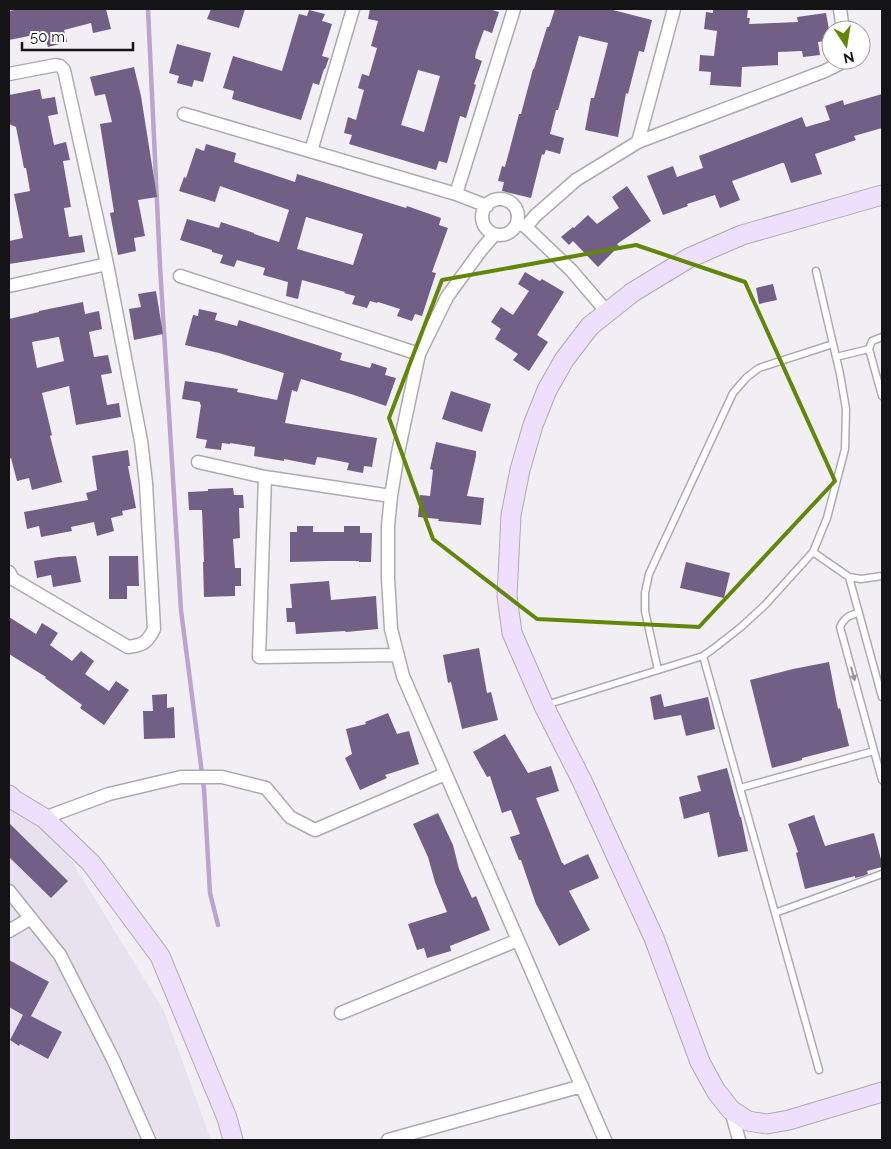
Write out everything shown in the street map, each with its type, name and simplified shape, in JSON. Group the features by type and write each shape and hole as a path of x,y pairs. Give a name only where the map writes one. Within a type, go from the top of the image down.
{"street":[{"path":"311,151 353,9"},
{"path":"456,194 514,9"},
{"path":"638,142 674,9"},
{"path":"9,74 56,65 64,70 107,264 141,441 146,483 154,629 149,639 140,645 128,647 13,578 9,572"},
{"path":"607,312 571,270 522,225 516,208 512,203 500,199 494,200 484,208 482,221 489,232 500,236 507,234 516,226 522,225 535,216 576,180 638,142 827,70"},
{"path":"184,114 456,194 487,206"},
{"path":"882,195 742,235 689,258 633,292 590,326 564,360 547,390 532,425 511,515 507,596 512,633 544,706 582,781 654,938 700,1062 716,1091 732,1110 748,1121 767,1124 789,1120 882,1092"},
{"path":"494,235 447,296 419,354 391,496 388,526 388,578 391,629 403,676 606,1140"},
{"path":"9,286 107,264"},
{"path":"180,276 419,354"},
{"path":"198,462 265,477 391,496"},
{"path":"265,477 259,657 398,656"},
{"path":"44,818 109,794 181,777 222,777 266,788 290,817 315,830 445,774"},
{"path":"9,795 44,818 91,863 160,956 227,1118 233,1140"},
{"path":"9,891 60,955 113,1059 149,1140"},
{"path":"9,931 31,918"},
{"path":"341,1013 518,940"},
{"path":"388,1140 582,1086"},
{"path":"732,1110 739,1140"}],"lane":[{"path":"544,706 703,656 742,627 766,606 813,552 827,518 845,448 846,409 816,271"},
{"path":"882,337 872,341 869,349 882,396"},
{"path":"658,670 645,612 645,593 649,574 733,393 747,377 759,368 833,344"},
{"path":"836,357 869,349"},
{"path":"813,552 849,577 861,579 882,576"},
{"path":"849,577 882,697"},
{"path":"859,613 847,617 840,627 882,780"},
{"path":"703,656 819,1070"},
{"path":"740,788 874,751"},
{"path":"775,913 882,874"}],"highlighted area":[{"path":"636,245 745,282 835,481 699,627 537,619 433,539 389,418 442,280"}],"shaded area":[{"path":"9,806 58,839 164,1011 211,1140 9,1140"}],"building":[{"path":"20,9 106,9 111,29 93,33 91,23 64,30 67,42 48,47 44,33 9,40 9,11"},
{"path":"211,9 245,9 239,28 207,19"},
{"path":"370,9 489,9 499,12 492,33 484,30 476,52 475,58 482,61 466,118 460,116 447,163 439,161 436,170 349,144 352,135 344,133 348,117 356,120 364,90 358,88 362,74 369,76 377,48 371,46 378,21 368,19","holes":["418,70 440,76 424,132 401,125"]},
{"path":"555,9 609,9 652,20 644,52 639,51 628,94 626,93 618,137 585,130 591,98 594,98 608,43 579,36 550,134 564,138 560,154 546,150 544,155 542,154 531,198 502,191 504,182 498,181 502,166 505,167 533,69"},
{"path":"713,9 748,9 747,18 750,18 749,24 798,22 797,17 826,13 827,20 821,20 821,42 818,42 820,55 803,57 802,51 778,52 778,65 742,67 741,87 710,85 711,72 699,71 700,55 714,56 717,31 704,29 706,12 713,13"},
{"path":"309,10 325,14 322,21 332,24 322,56 329,58 319,85 313,83 301,120 232,99 234,91 223,88 233,56 282,71 299,14 307,16"},
{"path":"177,44 211,53 203,82 194,80 192,87 177,83 179,76 169,73"},
{"path":"134,67 141,96 157,197 138,200 145,236 134,238 136,251 118,255 110,213 114,212 100,124 112,122 105,94 95,96 90,77"},
{"path":"40,89 42,99 55,97 58,114 48,116 54,145 66,142 70,160 63,161 71,207 64,208 69,237 82,235 85,252 9,264 9,241 23,238 14,194 30,191 16,127 9,124 9,95"},
{"path":"882,94 882,128 854,136 856,140 815,154 822,174 791,183 784,163 782,163 732,181 740,200 720,208 715,195 687,204 688,206 663,215 647,176 673,166 677,177 703,168 699,156 802,117 806,127 830,120 825,106 843,100 844,105"},
{"path":"206,144 236,153 234,162 295,182 297,174 406,208 407,206 441,218 439,225 448,228 432,272 436,273 422,316 415,314 412,321 397,316 400,309 378,302 370,301 367,308 352,304 355,296 302,280 298,299 286,296 288,282 263,275 265,268 237,260 234,267 220,263 223,255 180,240 187,219 219,228 221,222 279,242 289,210 220,186 215,202 179,191 184,177 186,178 196,148 204,151","holes":["306,217 363,234 353,265 297,249"]},
{"path":"627,186 651,221 617,244 619,246 598,267 573,241 569,245 561,237 588,215 597,224 619,208 612,197"},
{"path":"525,272 540,281 542,279 564,292 537,335 548,342 529,371 513,360 518,354 495,339 501,329 491,322 501,307 513,315 529,291 518,284"},
{"path":"773,284 777,300 759,304 756,288"},
{"path":"156,291 163,334 134,340 129,309 141,307 138,294"},
{"path":"83,302 85,314 99,311 102,329 89,332 94,357 108,355 112,373 101,375 107,405 119,403 121,417 76,425 69,386 42,393 52,435 50,436 62,482 32,490 29,478 17,481 11,458 9,459 9,319","holes":["59,337 64,361 37,368 32,342"]},
{"path":"199,309 217,313 215,320 237,326 239,320 342,353 340,360 370,368 372,363 387,368 385,375 396,378 386,406 301,379 297,392 292,390 285,423 377,438 372,467 364,466 363,473 347,470 349,463 324,458 317,457 315,465 254,456 255,447 230,443 222,443 221,450 205,448 207,440 196,438 201,405 200,402 182,399 185,381 238,389 237,392 277,400 284,373 219,353 185,345 193,315 198,316"},
{"path":"451,391 491,404 482,432 442,419"},
{"path":"436,442 476,451 467,496 484,498 481,525 418,517 420,495 430,496 433,470 430,469"},
{"path":"128,450 130,466 128,466 136,508 122,511 123,515 111,518 114,531 97,536 94,522 71,527 72,531 41,537 39,526 27,529 24,512 88,500 86,493 97,490 92,456"},
{"path":"233,488 234,495 243,495 244,508 239,508 240,538 233,539 235,568 241,568 241,586 235,586 235,596 204,597 202,510 189,510 188,492"},
{"path":"297,526 313,526 313,532 344,532 344,526 360,526 360,533 372,533 371,562 290,562 290,532 297,532"},
{"path":"76,556 81,582 53,587 51,575 37,578 34,561"},
{"path":"109,556 138,556 139,586 127,586 127,599 109,599"},
{"path":"686,562 730,573 724,598 680,588"},
{"path":"329,581 331,600 376,596 378,629 296,634 295,622 287,622 286,608 292,608 290,584"},
{"path":"9,617 36,634 42,623 58,633 50,645 72,661 81,651 94,661 85,674 109,691 116,681 129,690 104,725 80,708 82,705 46,677 9,654"},
{"path":"479,648 487,693 491,692 498,720 462,729 451,682 448,683 443,655"},
{"path":"829,662 838,709 840,708 849,746 772,768 750,680"},
{"path":"167,694 167,708 174,707 175,738 144,739 143,711 153,711 152,695"},
{"path":"661,694 664,707 708,697 715,729 686,736 681,715 654,720 650,697"},
{"path":"388,713 397,734 409,731 419,764 385,775 387,778 360,790 345,758 352,754 346,729 366,724 365,722"},
{"path":"505,734 528,773 551,766 559,791 536,798 562,863 564,865 588,854 599,878 569,891 590,930 559,946 536,904 521,860 519,860 510,837 520,834 511,810 502,813 490,776 487,777 473,752"},
{"path":"727,768 741,817 748,851 718,857 709,812 684,819 679,797 701,791 697,776"},
{"path":"438,813 453,845 459,869 472,898 476,896 490,930 450,946 451,951 427,958 424,948 417,950 408,924 447,912 435,882 428,857 413,824"},
{"path":"814,815 825,846 874,833 882,867 867,871 868,874 863,876 855,878 855,876 805,889 796,853 798,852 788,824"},
{"path":"9,823 68,881 51,898 9,857"},
{"path":"9,960 49,982 31,1016 62,1032 48,1059 10,1040 23,1015 9,1007"}],"waterway":[{"path":"148,9 160,266 181,610 204,789 210,893 218,925"}]}
